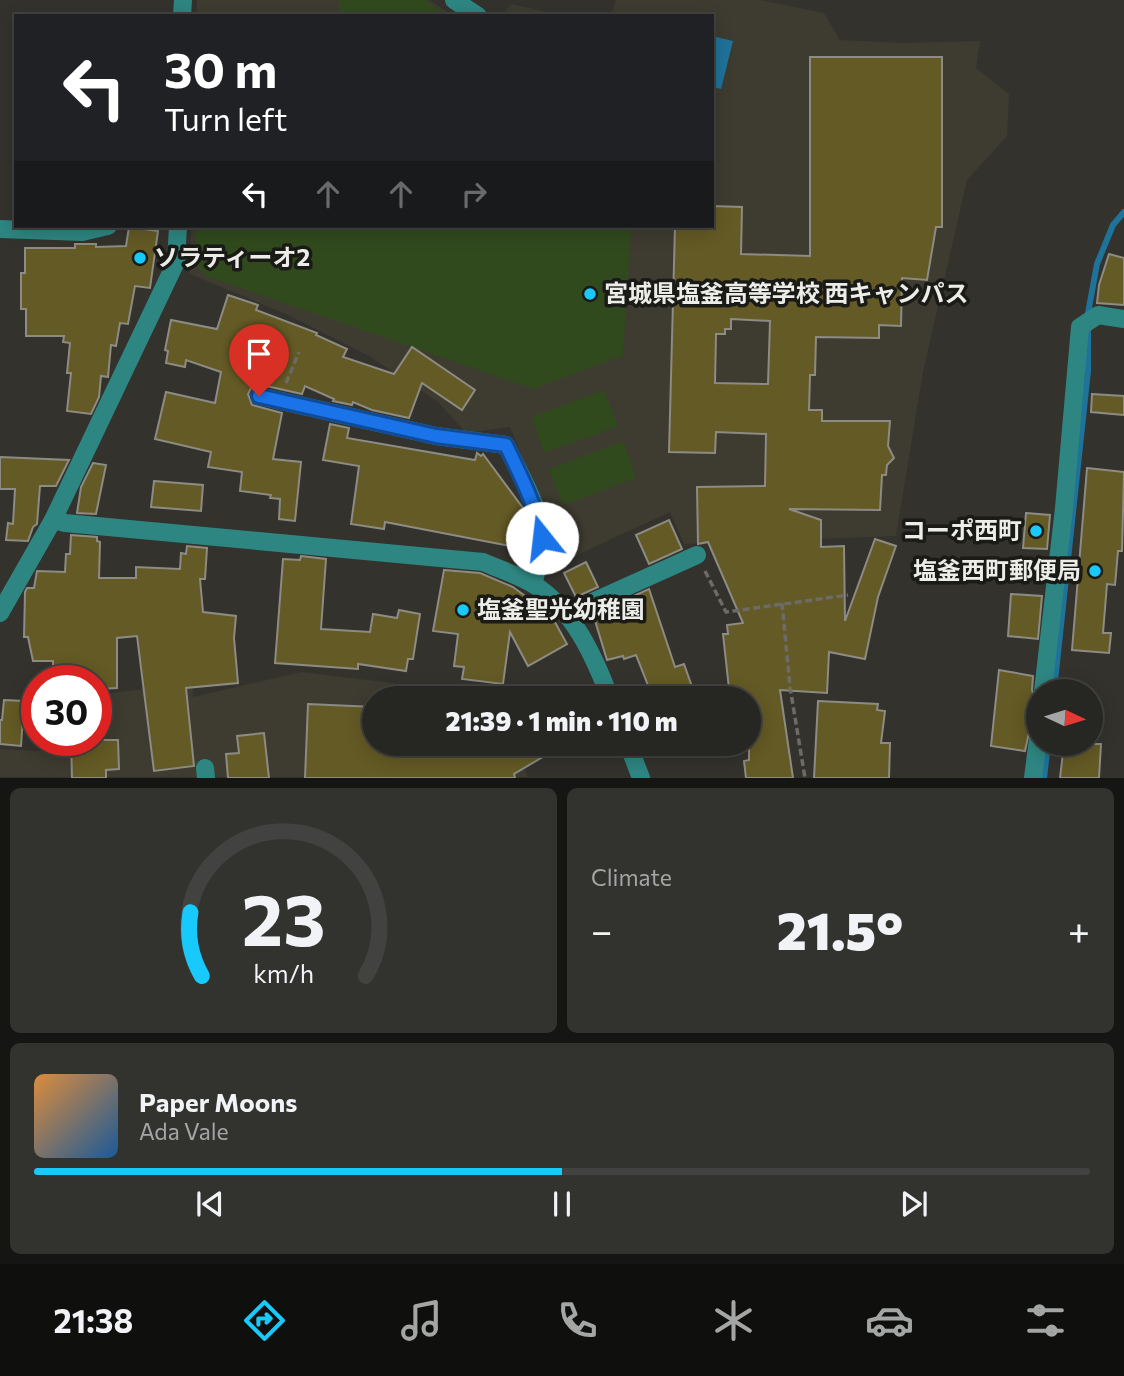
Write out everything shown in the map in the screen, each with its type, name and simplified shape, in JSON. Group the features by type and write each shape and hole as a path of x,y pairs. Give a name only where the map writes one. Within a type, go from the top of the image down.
{"street":[{"path":"453,0 475,14"},
{"path":"0,229 82,232 99,228"},
{"path":"0,613 53,520 176,262 178,228"},
{"path":"1044,679 1064,508 1080,327 1098,316 1124,319"},
{"path":"259,396 436,436 506,445 539,521 542,538 533,584"},
{"path":"53,520 483,562 533,584 566,614 595,659 605,686"},
{"path":"566,614 697,555"},
{"path":"633,756 641,778"},
{"path":"1033,778 1036,756"}],"path":[{"path":"279,401 299,352"},
{"path":"697,555 726,612 848,595"},
{"path":"782,603 790,687 805,778"}],"shaded area":[{"path":"197,0 429,0 451,14 197,14"},
{"name":"宮城県塩釜高等学校 西キャンパス","path":"616,0 759,0 824,13 840,40 904,43 980,41 976,68 1009,94 1007,136 967,180 923,372 896,536 684,544 670,512 564,561 510,427 466,433 438,402 369,356 286,314 190,274 191,228 714,228 714,14 608,14 613,10"},
{"path":"511,4 557,14 504,14"},
{"path":"302,672 413,686 362,686 362,756 518,756 528,777 0,777 0,749 21,750 21,756 112,756 112,693 192,683 193,697"}],"green space":[{"path":"339,0 425,0 445,14 339,14"},
{"path":"196,228 631,228 623,355 534,389 206,276 195,263"},
{"path":"604,390 618,426 544,453 531,417"},
{"path":"623,441 636,478 563,505 549,469"}],"water":[{"path":"714,36 733,41 721,89 714,87"}],"building":[{"path":"810,57 942,57 942,227 936,227 927,280 902,278 901,326 879,325 879,338 816,337 815,375 810,375 809,410 822,410 822,421 890,421 888,446 894,458 887,465 886,475 882,475 880,510 789,509 821,520 821,547 844,546 845,621 875,539 896,546 878,597 865,659 829,652 827,693 780,690 793,778 746,778 744,761 749,760 749,756 761,756 761,686 729,686 723,634 728,634 727,625 743,623 708,542 698,544 697,487 765,486 766,434 716,432 715,453 669,452 675,228 714,228 714,206 742,207 741,254 810,256","holes":["731,319 770,321 768,384 715,383 716,334 725,334 725,329 731,329"]},
{"path":"129,228 158,231 150,288 135,286 128,324 120,323 116,346 111,345 108,377 101,376 99,397 91,414 67,411 71,373 67,373 70,343 63,342 64,336 26,336 26,309 21,309 21,273 25,273 25,248 75,248 75,244 96,244 96,247 126,246"},
{"path":"1109,254 1124,258 1124,305 1097,303 1099,285"},
{"path":"228,295 258,305 256,310 317,333 316,335 347,349 343,357 394,374 412,347 475,390 462,410 422,383 409,418 372,410 353,402 352,405 333,401 334,399 305,386 302,394 262,385 251,388 248,394 252,405 282,413 273,459 301,462 295,521 279,519 280,499 270,498 271,495 240,491 242,472 208,467 211,452 155,439 166,392 215,403 221,372 186,360 185,367 166,363 168,351 165,350 171,320 217,329"},
{"path":"1092,394 1124,396 1124,415 1091,412"},
{"path":"330,424 349,428 347,438 475,460 477,453 481,456 483,454 523,508 517,513 510,546 385,522 384,529 351,524 359,466 323,460"},
{"path":"0,457 69,460 56,486 40,486 37,524 33,527 28,541 6,540 8,523 13,524 15,489 0,489"},
{"path":"93,463 106,465 96,514 77,513 81,487"},
{"path":"1087,468 1124,472 1122,551 1118,551 1115,585 1107,584 1103,633 1111,633 1109,653 1072,650"},
{"path":"154,481 203,485 201,511 151,507"},
{"name":"コーポ西町","path":"1026,513 1050,515 1047,549 1023,548"},
{"path":"669,520 682,549 649,564 636,535"},
{"path":"71,535 97,537 100,542 99,578 136,578 136,567 180,569 181,553 186,554 187,546 207,548 205,579 200,579 203,612 236,616 234,638 238,683 186,688 194,766 154,771 137,636 117,638 117,688 112,688 112,665 53,665 53,661 33,661 28,637 24,637 25,592 27,588 34,588 37,571 65,572 66,554 70,554"},
{"path":"301,556 326,559 321,629 370,632 373,614 397,618 399,610 420,614 413,659 408,659 406,671 358,664 358,669 275,663 283,559 300,560"},
{"path":"586,562 598,587 576,597 564,573"},
{"path":"444,570 480,573 513,587 551,615 567,644 528,666 510,632 503,684 462,679 464,667 454,666 458,634 433,631"},
{"path":"649,589 675,667 684,664 692,686 648,686 636,655 607,660 593,614"},
{"path":"1011,594 1042,596 1038,639 1008,636"},
{"path":"999,670 1033,676 1033,679 1026,679 1025,751 991,746"},
{"path":"4,700 21,701 21,746 0,744"},
{"path":"818,701 878,704 877,710 885,711 881,743 890,743 889,778 814,778"},
{"path":"308,704 362,706 362,756 544,756 514,774 515,778 305,778"},
{"path":"264,733 269,778 228,778 226,754 239,753 237,736"},
{"path":"112,740 118,740 119,769 106,770 106,778 72,778 71,756 112,756"},
{"path":"1063,756 1100,756 1099,778 1060,778"}],"waterway":[{"path":"1055,679 1088,371 1088,313 1097,264 1113,225 1124,212"},
{"path":"1044,778 1047,756"}],"place":[{"name":"ソラティーオ2","path":"140,258"},
{"name":"宮城県塩釜高等学校 西キャンパス","path":"590,294"},
{"name":"コーポ西町","path":"1036,531"},
{"name":"塩釜西町郵便局","path":"1095,571"},
{"name":"塩釜聖光幼稚園","path":"463,610"}],"route":[{"path":"259,396 436,436 506,445 528,491 542,538"}]}
